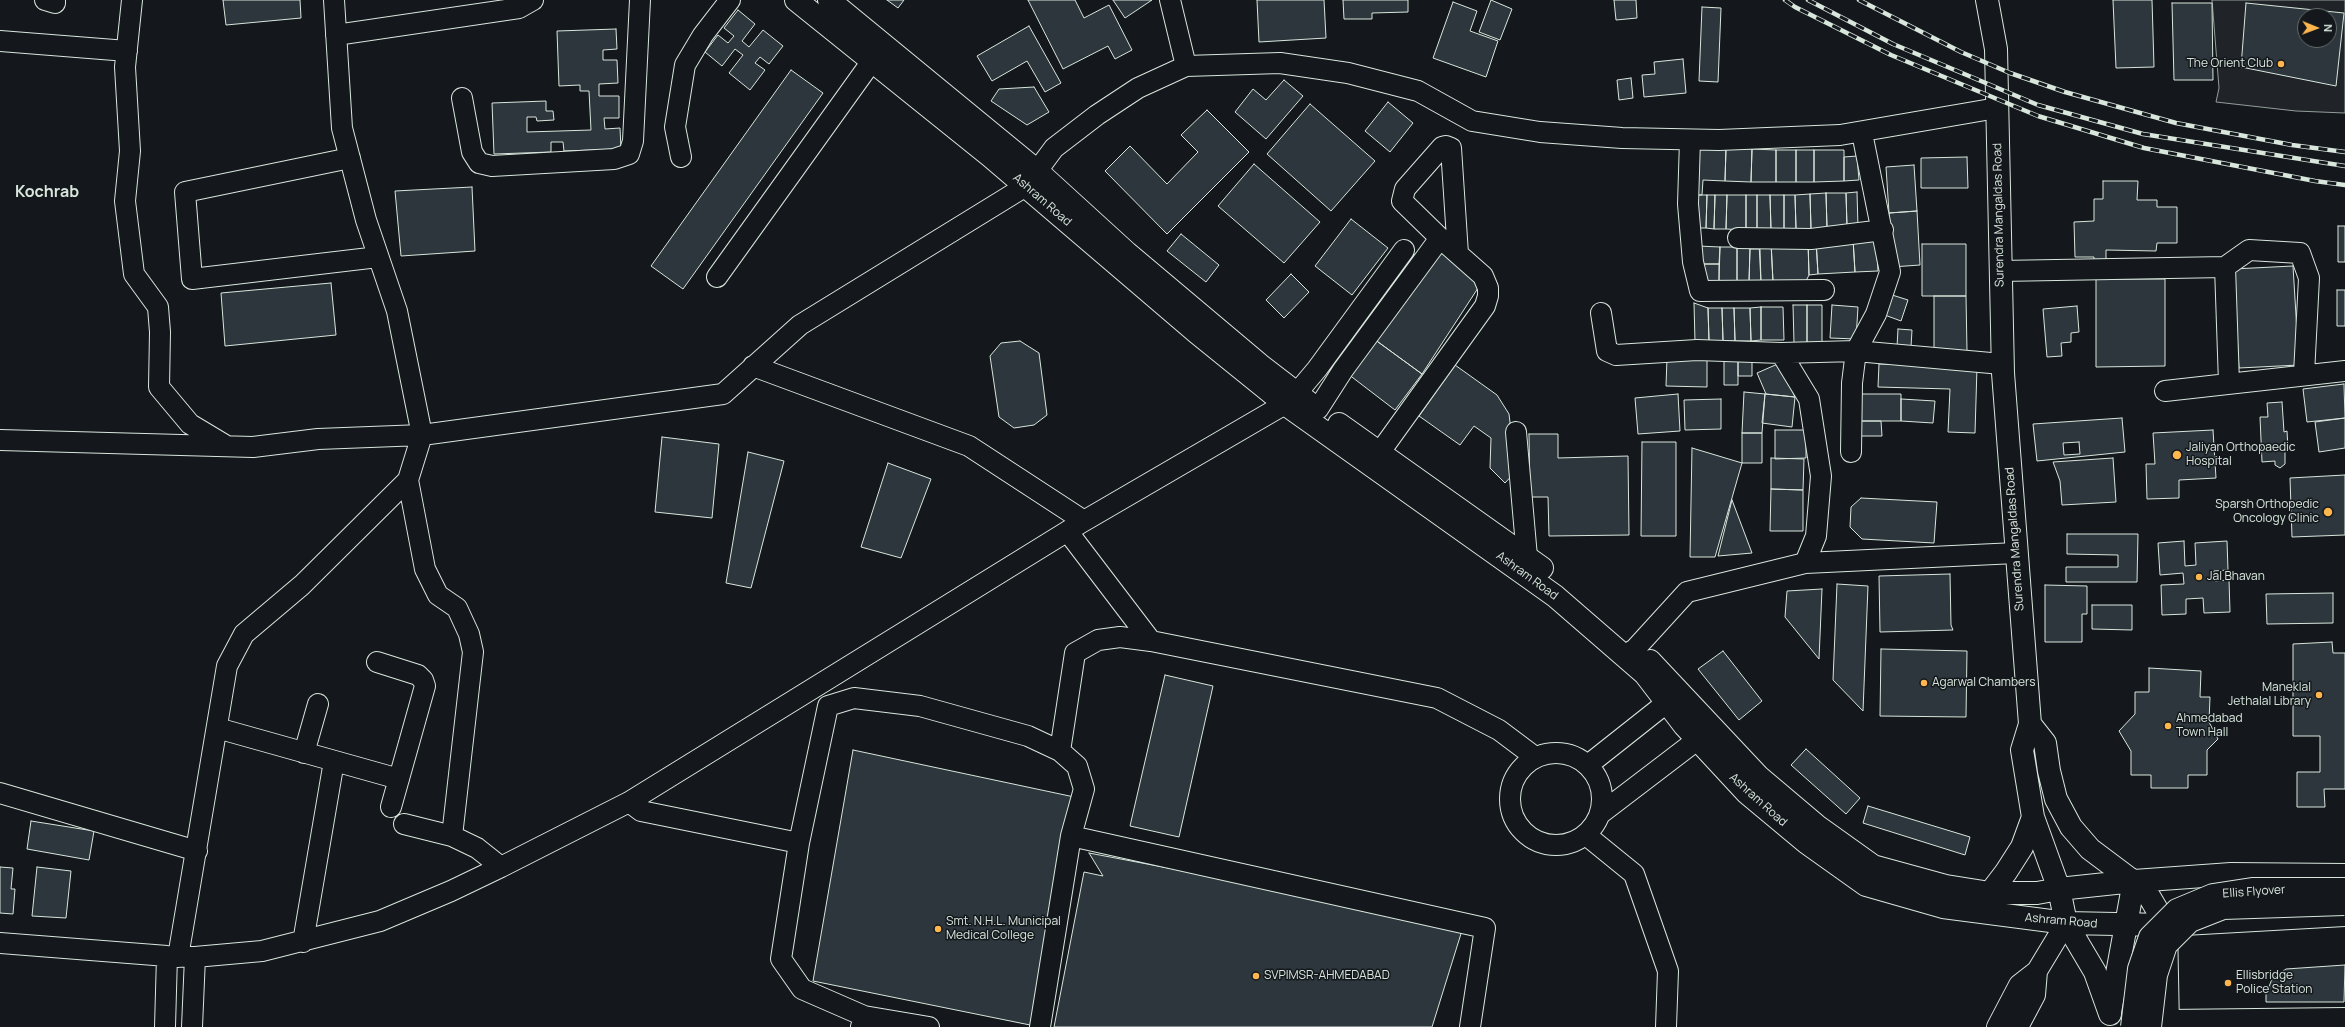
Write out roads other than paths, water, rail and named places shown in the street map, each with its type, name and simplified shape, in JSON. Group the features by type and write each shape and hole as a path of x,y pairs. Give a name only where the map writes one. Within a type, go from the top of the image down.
{"main road":[{"name":"Ashram Road","path":"796,0 872,61 1031,178"},
{"name":"Ashram Road","path":"829,0 1031,178 1150,294 1630,652"},
{"name":"Surendra Mangaldas Road","path":"1986,0 1996,49 2002,364 2030,724"},
{"name":"Ashram Road","path":"1291,399 1318,409 1565,584 1630,652 1645,674 1674,698 1759,776 1817,826 1873,866 1946,886 1990,893 2037,893 2059,889 2134,881 2231,874 2345,875"},
{"name":"Ashram Road","path":"1674,698 1697,740 1747,793 1807,843 1866,885 1943,907 2066,923 2126,926 2166,925 2345,915"},
{"path":"2030,724 2022,750 2033,817 2059,889 2066,923 2095,972 2110,1020"},
{"path":"2030,724 2045,743 2049,771 2056,799 2071,827 2090,849 2146,891 2166,925 2162,1025"},
{"path":"1990,893 2022,847 2033,817"},
{"path":"2110,1020 2134,881"},
{"name":"Ellis Flyover","path":"2132,1027 2138,969 2150,937 2177,910 2213,895 2252,889 2345,889"},
{"name":"Ellis Flyover","path":"2162,1025 2156,975 2166,945 2190,921 2222,908 2345,904"}],"street":[{"path":"45,0 56,3 55,0"},
{"path":"132,0 125,67 130,151 125,201 134,274 158,307 160,332 160,387 190,424 227,446"},
{"path":"334,0 342,128 378,257 397,311 422,435 408,480 425,569 438,595 457,608 470,634 473,652 452,836"},
{"path":"336,35 519,8 533,0"},
{"path":"462,98 472,152 480,163 492,166 614,159 628,154 633,141 640,0"},
{"path":"681,157 675,127 685,65 704,35 730,0"},
{"path":"1170,0 1186,66"},
{"path":"0,41 127,51"},
{"path":"717,277 872,61"},
{"path":"0,440 253,447 318,440 422,435 723,394 800,325 1031,178 1054,148 1138,88 1186,66 1280,63 1333,71 1418,91 1472,121 1540,132 1690,140 1862,133 1996,108"},
{"path":"1851,452 1852,383 1856,351 1876,314 1890,272 1883,230 1862,133"},
{"path":"1690,140 1688,204 1693,262 1700,292 1824,290"},
{"path":"1380,452 1484,306 1488,296 1485,280 1405,205 1401,196 1404,188 1442,147 1449,146 1451,148 1458,254"},
{"path":"350,158 185,192 192,279 378,257"},
{"path":"1738,238 1811,239 1883,230"},
{"path":"1318,409 1342,370 1440,238"},
{"path":"0,943 180,957 262,951 303,942 380,921 451,891 501,867 630,802 1084,521 1291,399 1404,250"},
{"path":"2000,271 2225,267 2249,250 2300,253 2309,278 2304,374"},
{"path":"2225,267 2229,383"},
{"path":"1601,313 1607,351 1616,355 1697,350 1781,353 1856,351 2002,364"},
{"path":"1781,353 1809,399 1822,476 1816,536 1805,563"},
{"path":"754,366 969,446 1084,521"},
{"path":"2165,391 2304,374 2345,371"},
{"path":"1516,432 1527,557"},
{"path":"165,1027 180,957 227,666 244,634 302,584 408,480"},
{"path":"1068,532 1151,641"},
{"path":"1630,652 1687,592 1805,563 2016,552"},
{"path":"1060,751 1075,653 1098,640 1120,637 1151,641 1437,698 1499,730 1536,757"},
{"path":"377,662 418,676 423,680 425,686 391,807"},
{"path":"930,1027 863,1021 802,989 781,959 799,843 828,706 854,698 920,706 1028,736 1060,751 1078,766 1084,789 1072,836 1040,1027"},
{"path":"1588,765 1674,698"},
{"path":"304,752 318,704"},
{"path":"217,728 399,779"},
{"path":"1600,814 1602,788 1588,765 1563,752 1536,757 1517,774 1510,800 1517,824 1537,841 1562,846 1586,835 1600,814 1697,740"},
{"path":"303,942 334,761"},
{"path":"0,793 197,851"},
{"path":"630,802 641,811 799,843"},
{"path":"404,824 452,836 477,848 501,867"},
{"path":"1586,835 1634,874 1668,971 1666,1027"},
{"path":"1072,836 1485,928 1470,1027"},
{"path":"1997,1027 2019,985 2037,971 2066,923"},
{"path":"180,957 192,1027"},
{"path":"2018,1027 2035,995 2037,971"},
{"path":"2162,1025 2345,1018"}],"railway":[{"path":"1785,0 1795,7 1891,55 2038,116 2144,148 2315,181 2345,185"},
{"path":"1808,0 1893,44 2038,105 2143,134 2345,166"},
{"path":"1859,0 1961,52 2010,73 2065,92 2176,123 2292,145 2345,152"}],"place":[{"name":"The Orient Club","path":"2281,64"},
{"name":"Jaliyan Orthopaedic Hospital","path":"2177,455"},
{"name":"Sparsh Orthopedic Oncology Clinic","path":"2328,512"},
{"name":"Jal Bhavan","path":"2199,577"},
{"name":"Agarwal Chambers","path":"1924,683"},
{"name":"Maneklal Jethalal Library","path":"2319,695"},
{"name":"Ahmedabad Town Hall","path":"2168,726"},
{"name":"Smt. N.H.L. Municipal Medical College","path":"938,929"},
{"name":"SVPIMSR-AHMEDABAD","path":"1256,976"},
{"name":"Ellisbridge Police Station","path":"2228,983"}],"district":[{"name":"Kochrab","path":"47,193"}]}
